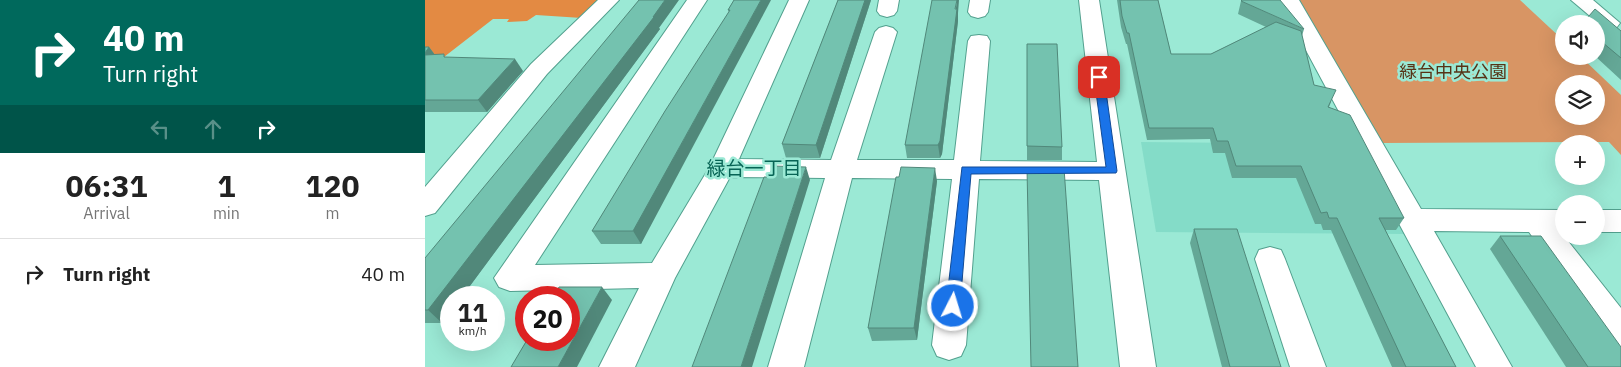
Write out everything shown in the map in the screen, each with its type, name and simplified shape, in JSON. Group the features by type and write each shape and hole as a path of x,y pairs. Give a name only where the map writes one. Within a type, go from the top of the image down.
{"street":[{"path":"425,206 539,69 609,0"},
{"path":"661,275 510,278 697,0"},
{"path":"617,367 661,275 722,168 799,0"},
{"path":"1089,0 1138,367"},
{"path":"1289,0 1494,367"},
{"path":"1581,0 1610,24"},
{"path":"786,367 841,169 887,14"},
{"path":"949,345 979,41"},
{"path":"722,168 1112,171"},
{"path":"1412,220 1550,221 1621,334"},
{"path":"1605,221 1621,221"},
{"path":"1271,260 1308,367"}],"shaded area":[{"path":"425,0 600,0 582,18 536,15 527,21 507,22 509,19 493,19 444,57 425,57"},
{"path":"1141,142 1358,144 1406,234 1156,232"}],"green space":[{"name":"緑台中央公園","path":"1298,0 1520,0 1555,33 1555,65 1589,65 1600,75 1555,75 1555,125 1605,125 1605,80 1621,95 1621,155 1609,142 1605,142 1605,135 1555,135 1555,142 1382,143"}],"building":[{"path":"639,0 665,0 654,17 447,286 440,286 440,294 428,310 425,310 425,258"},
{"path":"734,0 761,0 633,231 592,231 665,111 730,10 728,10"},
{"path":"838,0 865,0 816,145 782,144"},
{"path":"932,0 957,0 940,141 938,145 905,145"},
{"path":"1120,0 1158,0 1171,54 1211,54 1276,22 1301,31 1314,85 1336,90 1328,107 1350,115 1404,218 1379,218 1456,367 1406,367 1337,218 1329,218 1327,212 1321,213 1301,166 1236,166 1228,141 1217,141 1213,128 1149,128 1129,33 1127,33 1122,16"},
{"path":"1280,0 1304,29 1241,1"},
{"path":"1595,9 1602,15 1590,15"},
{"path":"1605,17 1621,31 1621,58 1605,45"},
{"path":"1027,44 1057,44 1062,147 1027,146"},
{"path":"444,54 444,57 515,59 478,100 425,100 425,55"},
{"path":"773,166 806,167 741,367 692,367 764,177 769,177"},
{"path":"901,167 935,168 914,328 868,328 896,177 899,177"},
{"path":"1027,168 1064,168 1078,367 1031,367"},
{"path":"1194,229 1237,229 1281,367 1230,367"},
{"path":"1500,236 1541,236 1621,347 1621,367 1588,367"},
{"path":"580,287 602,287 580,327"},
{"path":"520,351 567,351 558,367 511,367"}],"district":[{"name":"緑台一丁目","path":"754,168"}],"route":[{"path":"953,306 966,170 1112,171 1099,77"}]}
